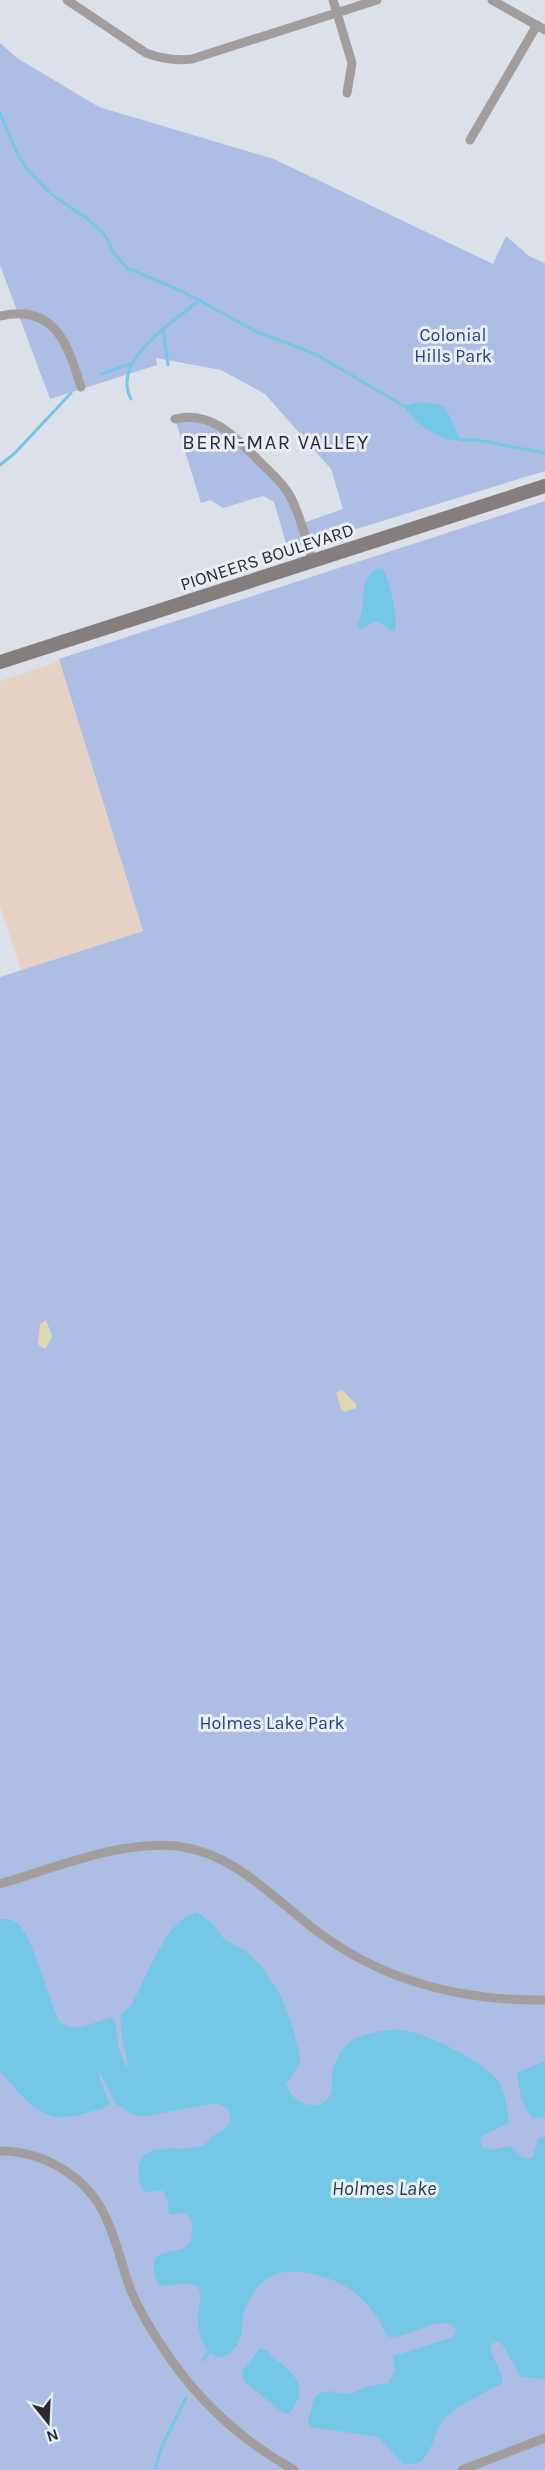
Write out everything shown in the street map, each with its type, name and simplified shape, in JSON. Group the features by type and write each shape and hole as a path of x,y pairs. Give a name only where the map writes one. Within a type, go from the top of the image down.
{"main road":[{"name":"PIONEERS BOULEVARD","path":"0,662 545,486"}],"street":[{"path":"67,0 146,53 181,60 192,59 377,0"},
{"path":"81,9 87,0"},
{"path":"333,0 352,63 347,93"},
{"path":"470,140 541,28 492,0"},
{"path":"0,316 27,314 39,317 57,330 68,347 81,387"},
{"path":"175,419 200,418 222,427 232,434 281,483 292,500 313,561"},
{"path":"0,1884 126,1849 154,1845 193,1849 212,1855 245,1872 318,1932 350,1954 382,1970 426,1986 468,1996 545,2000"},
{"path":"0,2151 31,2155 52,2163 84,2186 105,2216 136,2302 175,2367 202,2399 233,2428 269,2456 294,2470"},
{"path":"462,2470 545,2438"}],"shaded area":[{"path":"60,661 143,931 21,970 0,907 0,681"}],"green space":[{"name":"Colonial Hills Park","path":"0,43 17,58 99,107 274,159 493,264 506,236 529,256 545,263 545,471 288,550 274,502 263,496 223,508 211,500 201,503 175,419 209,420 281,483 300,524 343,509 331,469 265,394 221,370 156,358 157,365 50,399 0,265"},
{"name":"Holmes Lake Park","path":"545,501 545,2470 0,2470 0,977 143,931 59,659"}],"sand":[{"path":"46,1320 52,1336 46,1348 38,1344 40,1324"},
{"path":"342,1390 356,1404 356,1408 344,1412 341,1409 336,1393"}],"water":[{"path":"419,402 441,405 446,408 460,440 437,435 413,418 404,406"},
{"path":"379,568 383,569 390,590 396,618 395,631 377,622 361,629 357,627 367,580"},
{"name":"Holmes Lake","path":"197,1912 214,1925 224,1939 246,1951 263,1968 282,1998 293,2028 300,2058 299,2065 286,2084 299,2101 318,2105 329,2097 332,2091 332,2073 340,2053 355,2038 381,2031 401,2030 424,2036 453,2049 480,2065 498,2081 504,2095 509,2121 482,2136 480,2140 482,2147 492,2150 511,2146 523,2158 530,2159 538,2139 545,2136 545,2379 521,2377 502,2344 493,2343 490,2349 502,2376 502,2383 448,2415 420,2462 403,2464 378,2437 310,2427 308,2421 314,2399 318,2394 328,2391 349,2394 370,2386 388,2383 395,2371 393,2356 453,2337 457,2331 453,2325 438,2324 389,2337 369,2307 348,2288 325,2277 286,2272 274,2275 260,2285 244,2311 239,2342 227,2355 218,2357 206,2348 200,2333 198,2287 189,2283 158,2284 154,2271 156,2257 187,2246 192,2228 187,2215 169,2214 168,2201 163,2191 147,2192 142,2187 138,2171 141,2160 143,2156 154,2150 189,2148 205,2144 231,2121 228,2109 219,2104 211,2104 146,2116 134,2115 116,2104 99,2071 100,2080 110,2104 83,2114 68,2117 56,2116 35,2108 26,2101 0,2071 0,1919 14,1921 24,1931 59,2021 65,2025 79,2027 113,2017 122,2058 129,2068 122,2038 120,2015 133,2002 167,1937 176,1925"},
{"path":"545,2061 545,2117 534,2119 524,2104 517,2073"},
{"path":"260,2348 266,2350 289,2371 299,2385 296,2402 289,2414 283,2413 243,2380 242,2371"}],"waterway":[{"path":"0,113 18,155 27,169 51,194 88,219 104,234 114,253 127,268 184,292 255,331 315,354 404,406"},
{"path":"131,399 127,385 129,370 137,357 161,331 200,300"},
{"path":"163,329 168,365"},
{"path":"101,374 130,364"},
{"path":"0,465 15,453 71,393"},
{"path":"460,440 477,440 545,453"},
{"path":"203,2360 209,2352"},
{"path":"155,2470 162,2446 186,2398"}],"district":[{"name":"BERN-MAR VALLEY","path":"276,442"}]}
